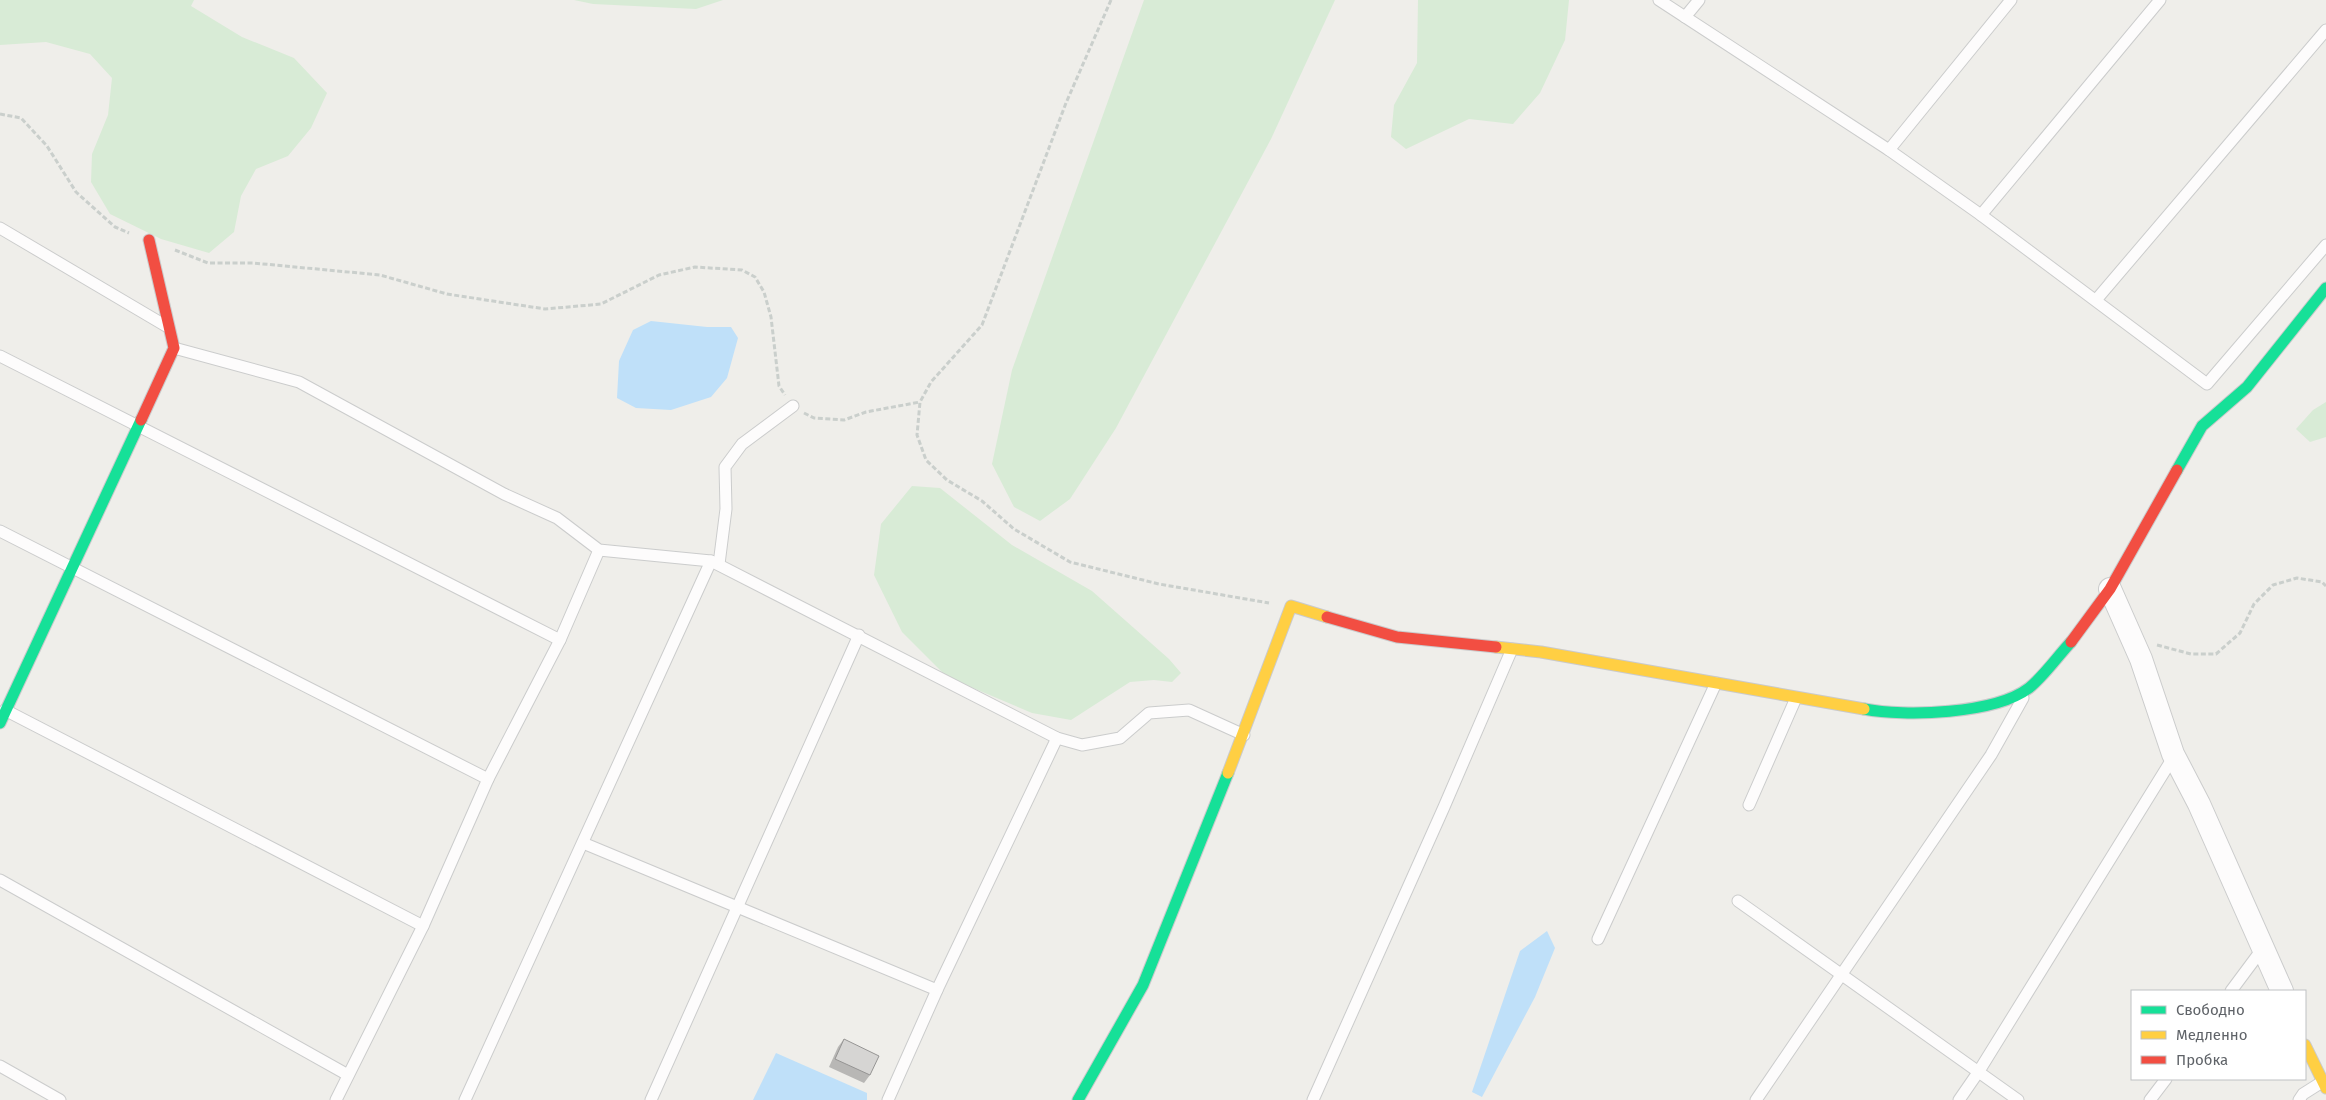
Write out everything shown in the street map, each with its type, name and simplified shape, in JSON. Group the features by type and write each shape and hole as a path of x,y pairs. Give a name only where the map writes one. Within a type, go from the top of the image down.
{"street":[{"path":"0,723 3,709 73,568 174,348 149,240"},
{"path":"1078,1100 1143,985 1244,736 1291,606 1397,637 1559,655 1885,713 1940,712 2002,702 2029,688 2077,635 2110,589 2202,426 2247,387 2326,288"},
{"path":"2110,589 2141,659 2174,756 2199,804 2282,990"},
{"path":"2306,1047 2324,1085"}],"lane":[{"path":"1659,0 1889,150 1982,215 2207,384 2326,245"},
{"path":"1685,18 1699,0"},
{"path":"1889,150 2011,0"},
{"path":"1982,215 2160,0"},
{"path":"2096,300 2326,30"},
{"path":"0,228 169,328"},
{"path":"174,348 299,382 504,494 557,518 599,550 715,563 1057,738 1082,745 1120,738 1149,713 1190,710 1244,736"},
{"path":"0,356 560,640"},
{"path":"465,1100 715,563 726,509 725,467 742,444 793,406"},
{"path":"0,531 488,779"},
{"path":"336,1100 422,926 488,779 560,640 599,550"},
{"path":"651,1100 859,635"},
{"path":"1313,1100 1444,807 1512,649"},
{"path":"1598,939 1716,683"},
{"path":"1756,1100 1991,755 2029,688"},
{"path":"1749,805 1796,698"},
{"path":"3,709 422,926"},
{"path":"888,1100 937,990 1057,738"},
{"path":"1959,1100 1979,1071 2174,756"},
{"path":"583,843 739,906 937,990"},
{"path":"0,880 348,1076"},
{"path":"1738,901 2018,1100"},
{"path":"2232,990 2263,948"},
{"path":"0,1066 60,1100"},
{"path":"2150,1100 2165,1080"},
{"path":"2299,1100 2303,1094 2324,1085"}],"path":[{"path":"1111,0 1066,102 982,325 931,382 920,402 917,435 926,460 947,480 982,501 1014,529 1070,562 1159,584 1291,606"},
{"path":"0,114 21,118 47,146 76,192 114,228 208,263 253,263 380,275 447,294 545,309 602,304 659,274 695,267 742,270 755,277 764,292 771,317 779,386 793,406 814,418 844,420 866,412 920,402"},
{"path":"2132,638 2191,654 2216,654 2240,633 2254,604 2274,585 2298,578 2322,582 2326,586"}],"green space":[{"path":"0,0 194,0 191,6 242,37 294,58 327,93 311,128 288,156 256,169 241,196 234,232 209,253 161,239 110,214 91,182 92,154 108,115 112,78 90,54 46,42 0,45"},
{"path":"574,0 723,0 696,9 593,4"},
{"path":"1144,0 1335,0 1271,139 1116,428 1070,499 1040,521 1014,507 992,464 1012,370"},
{"path":"1418,0 1569,0 1565,40 1540,93 1513,124 1469,119 1406,149 1391,137 1394,105 1417,63"},
{"path":"2326,402 2326,437 2310,442 2296,429 2313,410"},
{"path":"912,486 940,488 1012,545 1092,591 1169,659 1181,673 1172,682 1154,680 1130,682 1071,720 1032,713 947,677 902,632 874,575 881,524"}],"water":[{"path":"651,321 707,327 731,327 738,338 727,378 711,397 671,410 636,408 617,398 619,361 633,330"},
{"path":"1547,931 1555,948 1535,997 1482,1097 1472,1092 1520,951"},
{"path":"776,1053 867,1093 867,1100 753,1100"}],"building":[{"path":"844,1039 879,1056 870,1075 835,1059"}],"traffic: fast":[{"path":"2177,470 2202,426 2247,387 2326,288"},
{"path":"0,723 141,420"},
{"path":"1864,709 1902,713 1925,713 1973,708 2014,697 2035,683 2071,642"},
{"path":"1078,1100 1143,985 1228,773"}],"traffic: slow":[{"path":"1228,773 1291,606 1327,617"},
{"path":"1496,647 1541,652 1864,709"},
{"path":"2306,1047 2326,1088"}],"traffic: jam":[{"path":"141,420 174,348 149,240"},
{"path":"2071,642 2110,589 2177,470"},
{"path":"1327,617 1397,637 1496,647"}]}
